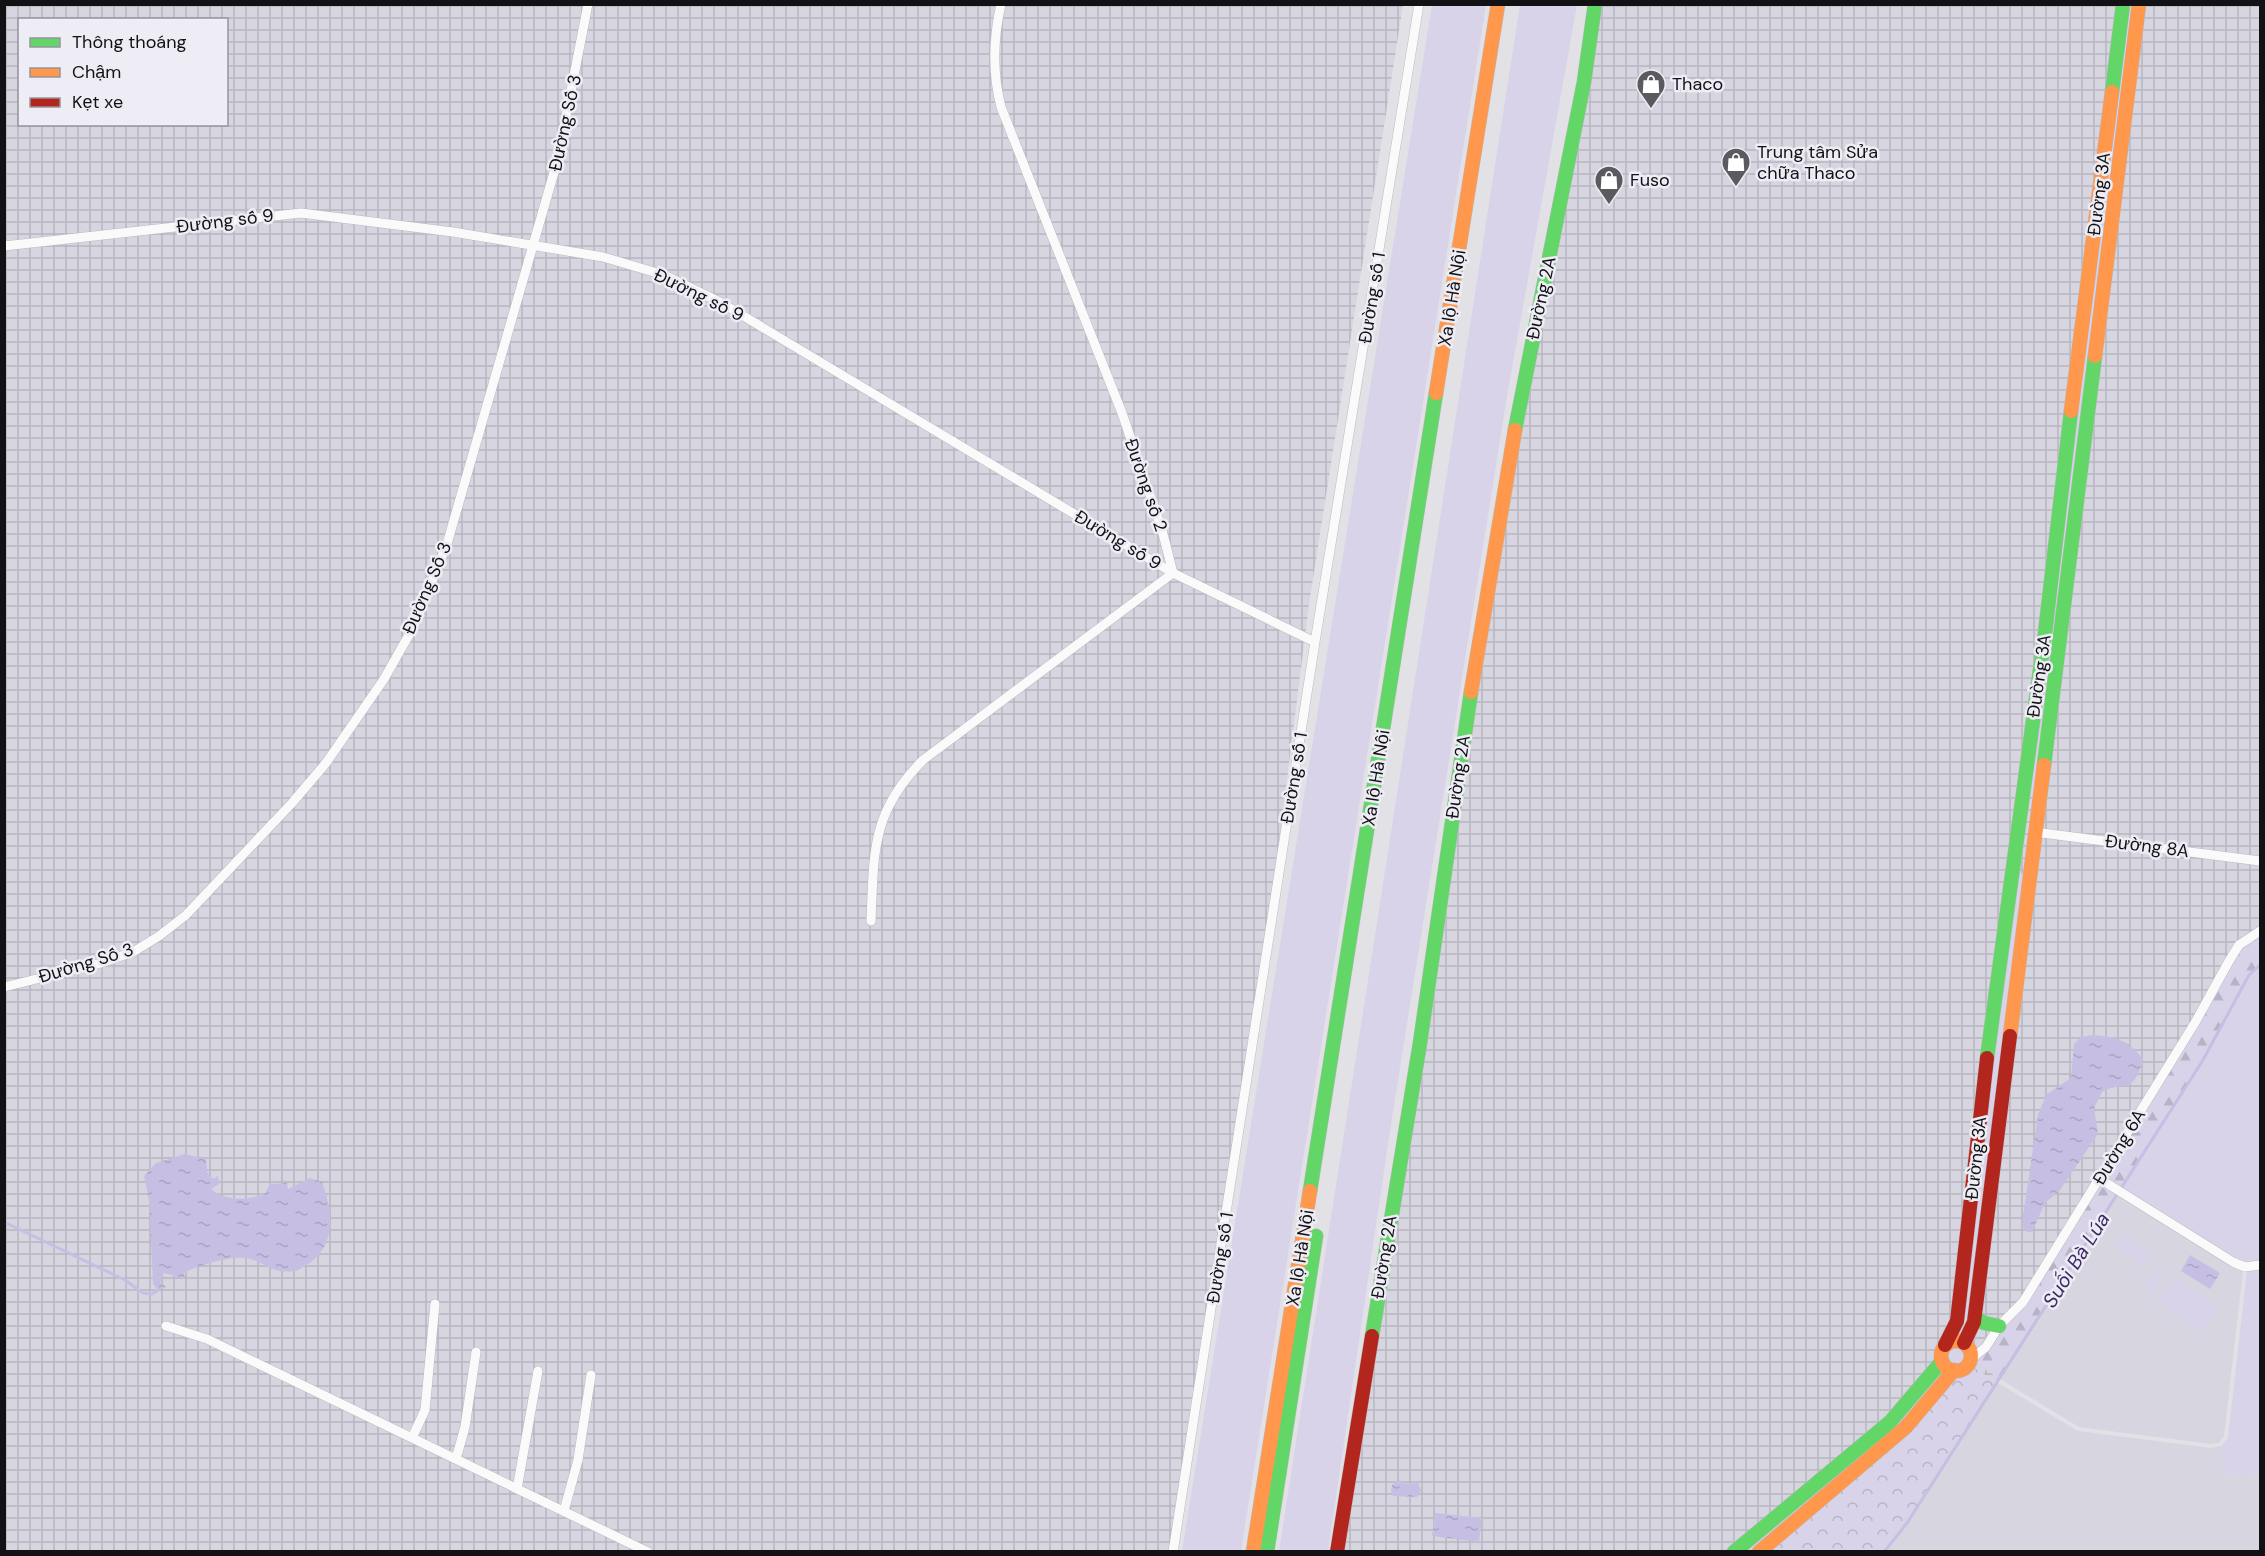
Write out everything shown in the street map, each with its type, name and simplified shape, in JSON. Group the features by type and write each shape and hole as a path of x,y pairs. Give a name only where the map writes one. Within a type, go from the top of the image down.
{"main road":[{"name":"Xa lộ Hà Nội","path":"1253,1551 1498,4"},
{"name":"Xa lộ Hà Nội","path":"1267,1551 1511,4"},
{"name":"Đường 2A","path":"1337,1551 1420,1043 1481,621 1525,376 1584,82 1595,4"},
{"name":"Đường 3A","path":"1945,1345 1957,1320 1991,1024 2019,830 2123,4"},
{"name":"Đường 3A","path":"1964,1343 1974,1317 2139,4"},
{"path":"2019,830 2034,831"},
{"path":"1974,1317 1984,1323 1998,1326"},
{"path":"1954,1341 1964,1343 1970,1351 1971,1359 1963,1369 1954,1370 1942,1361 1941,1353 1945,1345 1954,1341"},
{"path":"1734,1551 1890,1422 1942,1361"},
{"path":"1759,1551 1906,1427 1954,1370"}],"street":[{"name":"Đường Số 3","path":"4,987 101,963 132,952 159,936 186,915 260,839 326,763 384,679 414,626 438,570 535,246 557,162 588,4"},
{"name":"Đường số 2","path":"1001,4 995,31 994,64 995,85 1000,107 1122,412 1162,530 1173,573"},
{"name":"Đường số 1","path":"1173,1551 1315,642 1419,4"},
{"name":"Đường số 9","path":"4,246 301,213 453,232 635,265 664,275 720,302 1173,573 1315,642"},
{"path":"871,921 876,843 885,812 895,790 905,778 923,760 1173,573"},
{"name":"Đường 8A","path":"2034,831 2260,861"},
{"name":"Đường 6A","path":"1971,1359 1986,1347 1998,1326 2017,1310 2104,1182 2229,961 2239,945 2260,931"},
{"path":"2104,1182 2238,1265 2260,1265"},
{"path":"412,1438 425,1410 435,1304"},
{"path":"166,1326 207,1339 648,1551"},
{"path":"456,1459 465,1427 476,1352"},
{"path":"517,1489 538,1371"},
{"path":"564,1511 578,1460 591,1375"}],"shaded area":[{"path":"5,5 1403,5 1309,604 1269,923 1170,1551 5,1552"},
{"path":"1600,5 2260,5 2260,965 2249,975 2105,1215 1998,1383 1973,1367 1957,1376 1767,1551 1342,1552 1476,677"},
{"path":"2118,1195 2243,1269 2224,1436 2219,1443 2211,1444 2079,1427 2000,1379"},
{"path":"1998,1383 2078,1431 2211,1448 2221,1446 2225,1476 2260,1474 2260,1551 1884,1552 1907,1523"}],"green space":[{"path":"1432,5 1486,5 1241,1551 1182,1551"},
{"path":"1520,5 1577,5 1507,396 1389,1137 1328,1551 1279,1551"},
{"path":"2129,5 2134,5 2034,796 2028,796"},
{"path":"2018,873 2024,874 1969,1321 1961,1336 1955,1335"},
{"path":"2260,935 2260,965 2249,975 2203,1060 2000,1379 1975,1363 1974,1348 2013,1319 2025,1304 2242,947"},
{"path":"2260,965 2260,1474 2225,1476 2221,1446 2228,1438 2247,1270 2239,1262 2121,1189 2203,1060 2249,975"},
{"path":"2125,1233 2152,1252 2142,1266 2115,1247"},
{"path":"2156,1267 2165,1272 2152,1293 2143,1287"},
{"path":"2174,1277 2220,1307 2203,1332 2157,1302"},
{"path":"1956,1346 1963,1349 1966,1356 1963,1363 1956,1366 1949,1363 1946,1356 1949,1349"},
{"path":"1973,1367 1998,1383 1907,1523 1884,1551 1767,1552 1957,1376"},
{"path":"1942,1370 1945,1373 1878,1446 1750,1551 1743,1552 1894,1425"}],"water":[{"path":"2092,1035 2121,1040 2133,1048 2143,1060 2131,1083 2102,1092 2094,1108 2098,1134 2060,1190 2045,1203 2032,1232 2027,1232 2022,1226 2038,1114 2047,1094 2071,1078 2074,1044 2081,1037"},
{"path":"185,1154 206,1159 207,1172 213,1179 218,1176 219,1184 211,1189 230,1198 264,1195 270,1184 287,1183 288,1189 310,1178 322,1182 328,1203 330,1225 329,1235 319,1254 301,1269 288,1272 251,1259 236,1258 217,1261 184,1273 185,1279 164,1273 160,1282 166,1287 158,1290 153,1284 149,1200 144,1176 156,1163"},
{"path":"2190,1255 2220,1273 2210,1289 2181,1271"},
{"path":"1399,1480 1408,1484 1418,1483 1421,1490 1417,1497 1393,1496 1392,1485"},
{"path":"1435,1513 1482,1518 1479,1542 1432,1536"}],"waterway":[{"name":"Suối Bà Lúa","path":"1884,1552 1907,1523 2203,1060 2249,975 2260,965"},
{"path":"4,1222 125,1280 143,1293 152,1294 158,1290"}],"traffic: fast":[{"path":"1515,430 1584,82 1595,4"},
{"path":"2112,92 2123,4"},
{"path":"2044,765 2095,356"},
{"path":"1310,1191 1436,393"},
{"path":"1987,1058 2045,633 2071,411"},
{"path":"1372,1336 1420,1043 1471,692"},
{"path":"1267,1552 1316,1236"},
{"path":"1975,1317 1984,1323 1999,1326"},
{"path":"1734,1552 1890,1422 1942,1361"}],"traffic: slow":[{"path":"1436,393 1498,4"},
{"path":"2095,356 2139,4"},
{"path":"2071,411 2112,92"},
{"path":"1471,692 1515,430"},
{"path":"2010,1036 2044,765"},
{"path":"1253,1552 1310,1191"},
{"path":"1956,1341 1967,1345 1971,1356 1967,1367 1956,1371 1945,1367 1941,1356 1945,1345 1956,1341"},
{"path":"1759,1552 1906,1427 1954,1370"}],"traffic: jam":[{"path":"1964,1343 1974,1322 2010,1036"},
{"path":"1945,1345 1957,1321 1987,1058"},
{"path":"1337,1552 1372,1336"}],"place":[{"name":"Thaco","path":"1651,110"},
{"name":"Trung tâm Sửa chữa Thaco","path":"1736,188"},
{"name":"Fuso","path":"1609,206"}]}
